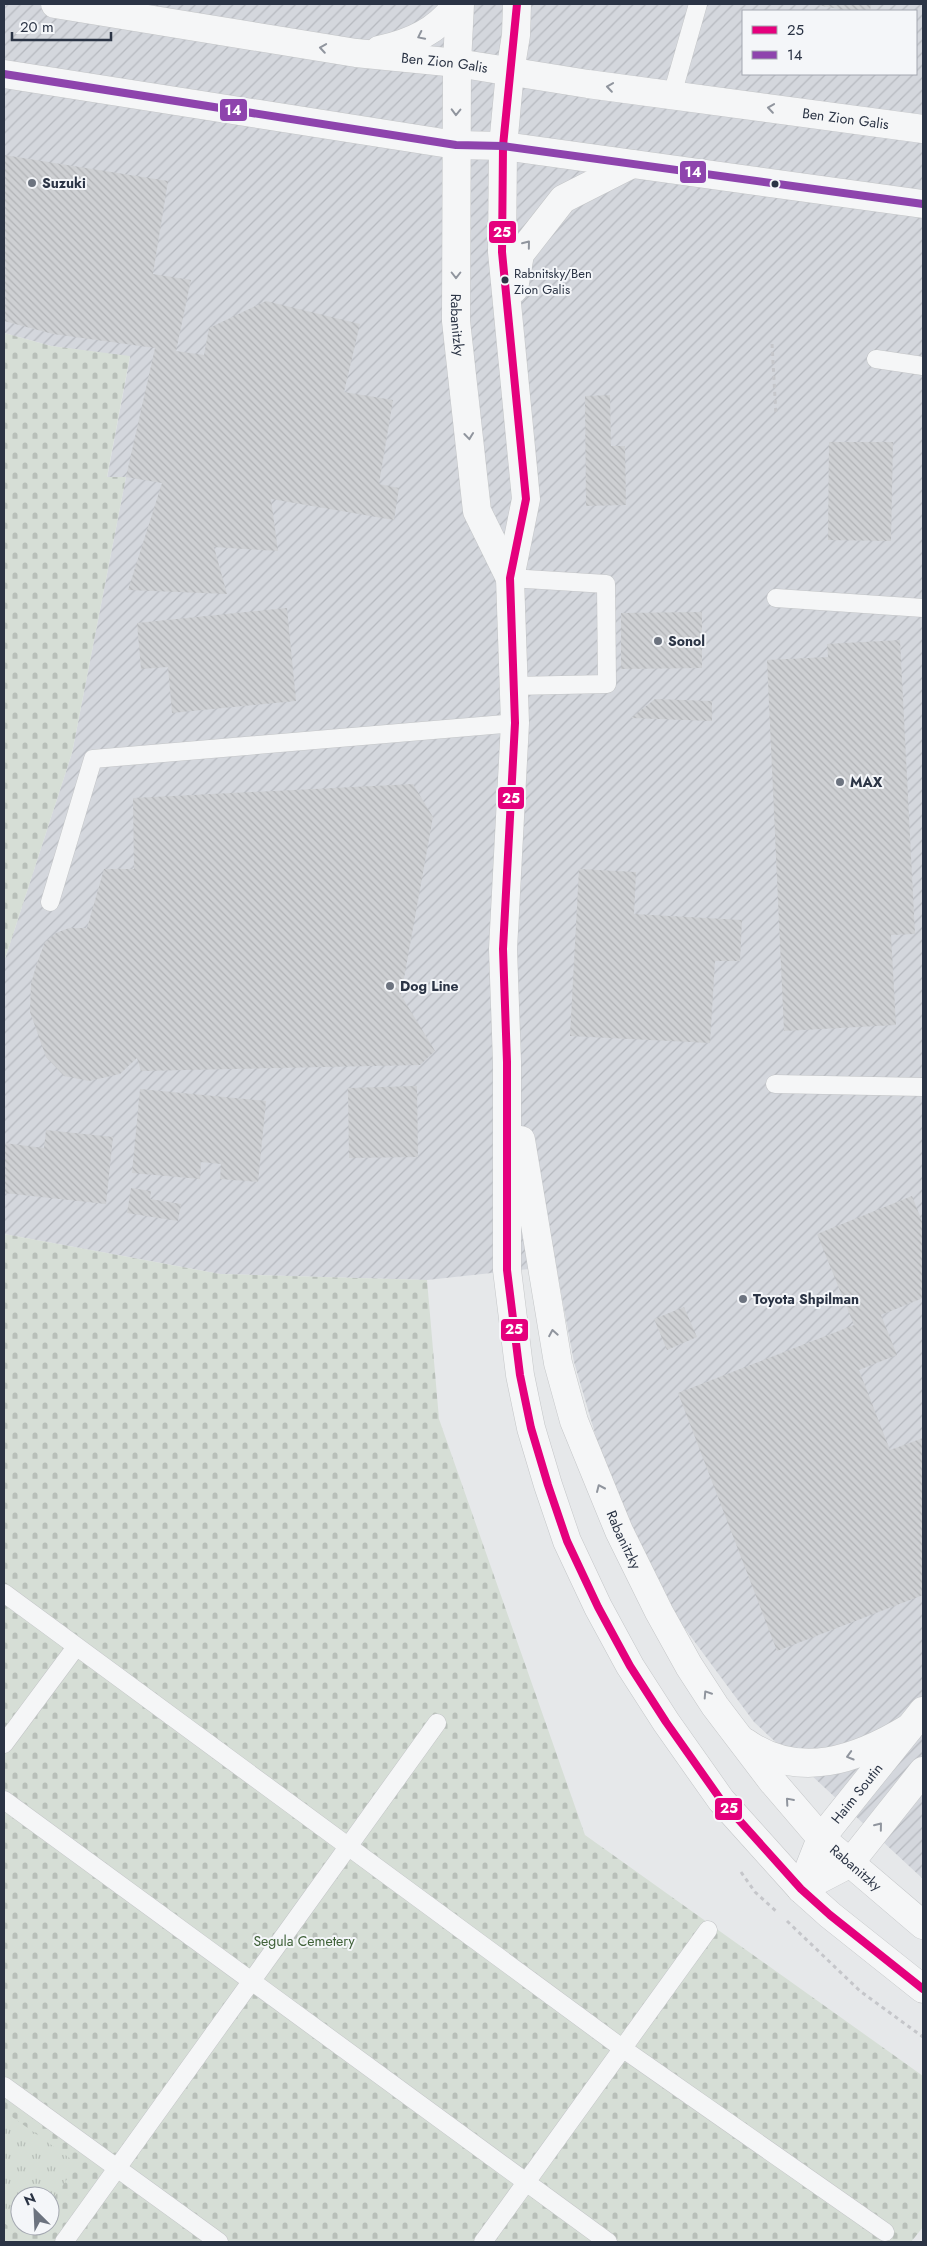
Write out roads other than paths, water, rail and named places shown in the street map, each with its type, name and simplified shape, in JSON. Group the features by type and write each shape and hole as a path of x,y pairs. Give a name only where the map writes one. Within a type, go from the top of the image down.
{"street":[{"name":"Ben Zion Galis","path":"55,4 356,53 457,63 672,95 923,129"},
{"path":"356,53 395,46 431,31 458,4"},
{"name":"Rabanitzky","path":"458,4 456,320 477,510 510,578"},
{"name":"Rabanitzky","path":"518,4 503,146 502,252 526,499 510,578 515,723 503,949 507,1062 507,1270 520,1376 531,1428 567,1540 598,1607 630,1666 666,1722 721,1800 801,1889 830,1915 923,1989"},
{"path":"4,74 456,145 503,146 923,204"},
{"path":"509,325 520,254 563,199 632,164"},
{"name":"Rabanitzky","path":"507,1062 558,1363 574,1421 619,1531 659,1612 689,1666 735,1734 821,1838 849,1864 923,1925"},
{"path":"735,1734 759,1752 790,1761 822,1763 853,1756 886,1742 916,1719"},
{"name":"Haim Soutin","path":"801,1889 821,1838 916,1719"},
{"path":"801,1889 849,1864 923,1771"}],"lane":[{"path":"672,95 698,4"},
{"path":"876,359 923,366"},
{"path":"510,578 606,584 607,684 514,686"},
{"path":"776,598 923,608"},
{"path":"50,902 92,759 515,723"},
{"path":"774,1084 923,1088"},
{"path":"4,1593 347,1848 622,2048 885,2232"},
{"path":"4,1744 76,1647"},
{"path":"64,2242 437,1723"},
{"path":"4,1800 608,2242"},
{"path":"482,2242 708,1930"},
{"path":"4,2086 219,2242"}],"place":[{"name":"Suzuki","path":"32,183"},
{"name":"Rabnitsky/Ben Zion Galis","path":"505,280"},
{"name":"Sonol","path":"658,641"},
{"name":"MAX","path":"840,782"},
{"name":"Dog Line","path":"390,986"},
{"name":"Toyota Shpilman","path":"743,1299"}],"park label":[{"name":"Segula Cemetery","path":"304,1941"}]}
